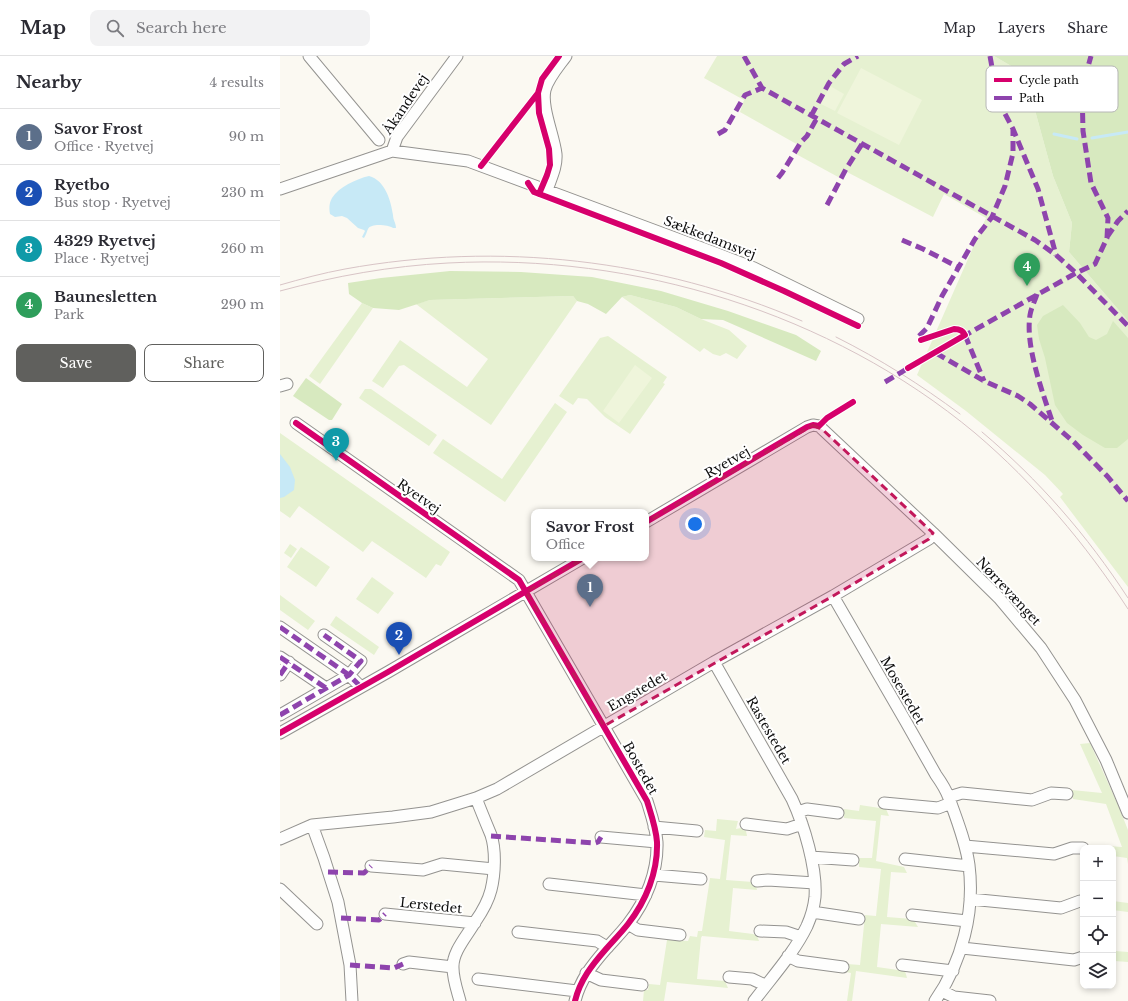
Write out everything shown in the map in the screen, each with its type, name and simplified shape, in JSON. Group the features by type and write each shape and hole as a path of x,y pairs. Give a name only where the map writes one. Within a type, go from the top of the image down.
{"street":[{"path":"309,56 379,140"},
{"name":"Åkandevej","path":"280,189 392,151 397,137 456,56"},
{"path":"547,190 556,167 556,154 545,102 545,90 550,79 566,56"},
{"name":"Sækkedamsvej","path":"392,151 468,161 754,268 858,319"},
{"name":"Ryetvej","path":"296,423 519,580 526,592"},
{"name":"Ryetvej","path":"649,520 807,427 812,425 819,426"},
{"name":"Nørrevænget","path":"819,426 933,533 999,598 1041,648 1075,700 1106,760 1128,813"},
{"name":"Engstedet","path":"280,839 312,826 431,812 476,798 497,789 714,662 833,596 929,539 933,533"},
{"path":"280,734 578,561"},
{"name":"Bostedet","path":"478,979 576,996 586,973 638,910 654,875 656,860 657,842 647,801 526,592"},
{"name":"Mosestedet","path":"833,596 950,800 965,846 969,866 970,900 962,948 953,971 935,1001"},
{"path":"280,627 349,676 361,687"},
{"path":"280,715 349,676 361,661 324,636"},
{"path":"280,675 284,659 326,688"},
{"name":"Rastestedet","path":"714,662 798,812 815,883 815,898 808,925 788,956 754,1001"},
{"path":"884,803 938,808 962,793 1032,800 1051,793 1067,794"},
{"name":"Lerstedet","path":"460,1001 455,983 453,967 456,952 486,905 492,889 494,868 494,852 491,836 476,798"},
{"path":"798,812 807,810 838,813"},
{"path":"746,824 787,829 802,824"},
{"path":"312,826 338,902 350,965 352,1001"},
{"path":"654,827 697,831"},
{"path":"601,837 657,842"},
{"path":"965,846 1054,854 1072,848 1080,848"},
{"path":"810,857 853,860"},
{"path":"905,859 969,866"},
{"path":"371,866 423,870 442,864 494,868"},
{"path":"654,875 701,879"},
{"path":"757,881 768,880 815,883"},
{"path":"549,884 646,895"},
{"path":"280,888 317,924"},
{"path":"970,900 1061,908 1080,901"},
{"path":"812,912 858,919"},
{"name":"Lerstedet","path":"385,914 475,923"},
{"path":"912,915 967,922"},
{"path":"628,924 638,930 680,935"},
{"path":"760,931 786,932 801,937"},
{"path":"518,932 597,942 607,947"},
{"path":"962,948 1074,960 1080,958"},
{"path":"788,956 798,962 842,967"},
{"path":"403,964 409,962 453,967"},
{"path":"902,965 953,971"},
{"path":"586,973 601,980 642,985"},
{"path":"728,977 752,979 766,985"},
{"path":"942,991 954,997 990,1001"}],"highlighted area":[{"path":"813,425 823,430 933,533 929,539 833,596 604,726 526,592"}],"green space":[{"path":"717,56 994,56 1011,66 986,66 986,112 1035,112 1053,176 1072,223 1069,252 1128,321 1128,587 1060,497 1063,494 1045,475 966,411 917,375 986,218 944,194 933,217 847,172 840,178 796,154 800,146 740,112 744,100 704,78"},
{"path":"994,56 1128,56 1128,321 1069,252 1072,223 1053,176 1035,112 1118,112 1118,66 1011,66"},
{"path":"861,68 922,100 899,145 837,113"},
{"path":"830,86 844,94 835,111 821,104"},
{"path":"450,271 521,272 592,277 661,291 728,311 796,335 821,351 816,361 723,320 701,319 676,307 630,295 622,297 606,314 588,304 577,301 573,296 430,300 399,310 373,308 362,303 349,294 348,283"},
{"path":"630,295 676,307 729,330 747,346 737,359 726,353 720,356 713,354 704,348 700,352 622,297"},
{"path":"573,296 577,301 491,425 404,365 399,366 383,388 372,381 400,340 467,387 488,359 416,304 430,300"},
{"path":"362,303 373,308 320,384 309,376"},
{"path":"1063,305 1080,323 1089,337 1096,340 1107,334 1113,321 1128,338 1128,439 1117,448 1105,448 1083,435 1067,423 1055,405 1037,325 1043,316"},
{"path":"608,336 667,377 663,383 665,384 630,434 605,417 587,399 578,398 573,405 559,396 600,338"},
{"path":"635,365 652,378 619,423 603,411"},
{"path":"306,378 342,404 332,420 329,420 293,396"},
{"path":"365,389 371,389 437,435 429,446 359,398"},
{"path":"555,403 567,412 505,502 433,453 443,439 502,479"},
{"path":"280,433 450,552 441,566 436,564 426,578 372,541 363,552 299,506 290,518 280,511"},
{"path":"290,544 297,549 291,558 284,553"},
{"path":"301,547 330,567 316,587 287,567"},
{"path":"372,577 394,593 378,614 356,599"},
{"path":"280,595 315,621 308,630 280,610"},
{"path":"336,616 379,647 374,655 330,625"},
{"path":"1090,743 1128,830 1128,864 1127,858 1116,856 1116,847 1122,847 1106,804 1073,799 1072,790 1102,793 1080,744"},
{"path":"860,805 886,809 889,816 881,815 876,861 904,867 907,873 891,872 887,917 912,919 918,927 881,924 877,967 905,971 907,978 856,971 852,1001 847,1001 851,973 846,972 847,964 860,965 865,915 876,916 881,869 859,867 859,858 872,858 876,821 844,818 844,809 859,811"},
{"path":"717,819 738,821 736,829 741,828 746,831 747,836 731,835 726,880 753,882 757,890 733,888 729,931 753,934 757,936 759,941 702,936 697,979 725,981 728,988 667,982 664,1001 643,1001 644,990 648,990 649,984 660,985 667,940 688,941 690,936 697,937 698,931 702,931 710,878 720,879 725,840 704,837 705,830 716,831"},
{"path":"1116,901 1128,903 1128,912 1116,910"},
{"path":"1116,951 1128,952 1128,962 1116,961"}],"water":[{"path":"369,176 375,178 383,186 391,204 396,228 384,225 372,226 368,229 364,238 362,237 365,231 358,228 347,218 342,216 335,217 330,214 330,202 335,194 343,187 353,181"},
{"path":"280,454 290,467 295,480 294,490 280,498"}],"waterway":[{"path":"1092,138 1128,132"},
{"path":"1054,134 1077,139"}],"tram line":[{"path":"280,285 345,269 403,261 461,257 519,257 577,261 635,270 692,283 747,300 802,321"},
{"path":"280,291 342,276 384,269 448,263 518,263 589,268 659,281 727,299 794,324 858,354 919,391 975,433 997,452 1058,515 1077,538 1128,609"},
{"path":"836,337 900,373 960,414"},
{"path":"982,432 1023,469 1061,509 1096,552 1128,598"}],"marked path":[{"path":"744,56 762,88 1035,240 1056,255 1076,273 1128,326"},
{"path":"811,116 829,83 844,64 858,56"},
{"path":"990,56 992,66"},
{"path":"1088,66 1091,56"},
{"path":"718,134 725,130 745,95 762,88"},
{"path":"1004,112 1013,129 1038,189 1056,255"},
{"path":"962,337 1076,273 1095,264 1107,238 1108,218 1091,183 1083,131 1083,112"},
{"path":"778,178 801,142 807,136 817,118"},
{"path":"919,336 927,328 942,296 975,239 992,217 1005,186 1013,153 1013,129"},
{"path":"827,205 846,169 862,144"},
{"path":"1107,237 1118,221 1128,211"},
{"path":"902,240 958,267"},
{"path":"1037,294 1030,315 1030,341 1036,370 1053,424"},
{"path":"965,335 984,381"},
{"path":"936,353 984,381 1018,396 1030,404 1075,443 1108,477 1128,501"},
{"path":"885,382 910,367"},
{"path":"280,627 349,675 361,687"},
{"path":"280,715 349,675 361,661 324,635"},
{"path":"280,657 326,688"},
{"path":"280,675 289,662"},
{"path":"491,836 595,843 598,842 601,837"},
{"path":"328,872 364,873 371,866"},
{"path":"341,918 379,920 385,914"},
{"path":"350,965 394,968 403,964"}],"cycle path":[{"path":"539,194 550,165 549,149 539,113 538,93 542,79 559,56"},
{"path":"481,166 538,93"},
{"path":"528,183 534,192 721,263 858,326"},
{"path":"908,368 965,335 961,330 954,329 921,340"},
{"path":"649,520 807,427 813,425 819,426 827,418 853,402"},
{"path":"296,423 519,580 647,801 657,842 657,853 650,886 634,915 587,973 580,986 575,1001"},
{"path":"280,733 578,561"}],"place":[{"name":"Baunesletten","path":"1027,286"},
{"name":"4329 Ryetvej","path":"336,461"},
{"name":"Savor Frost","path":"590,607"},
{"name":"Ryetbo","path":"399,655"}]}
